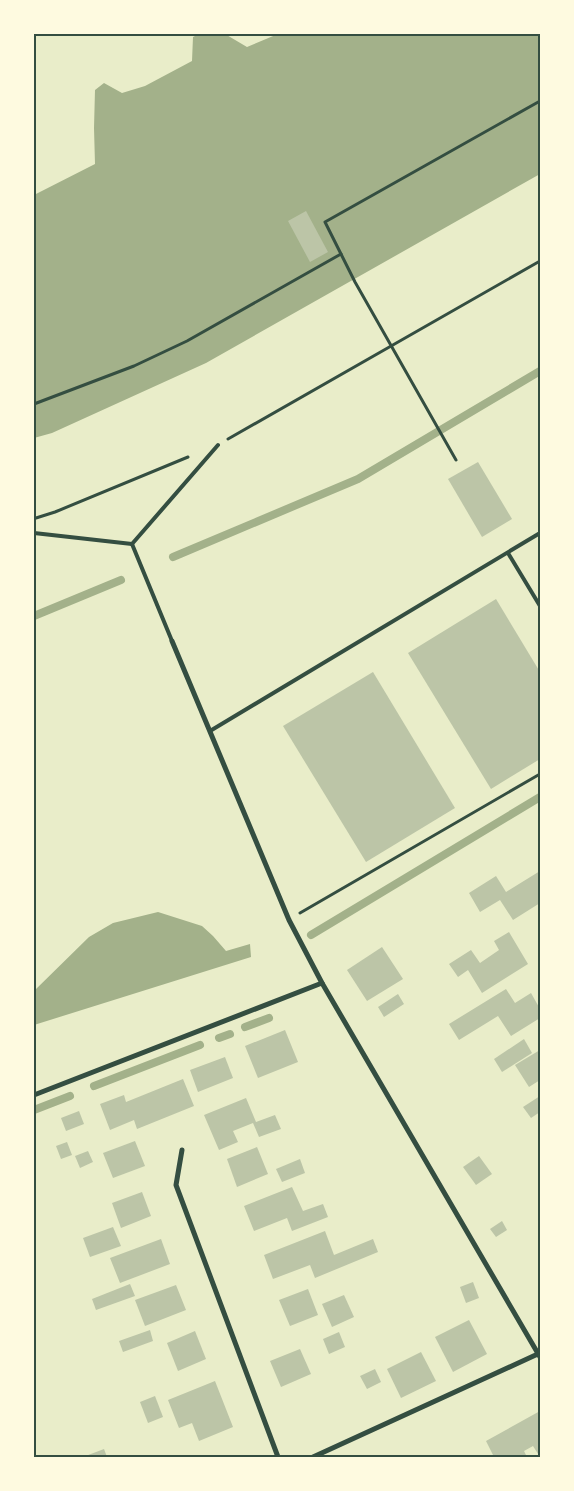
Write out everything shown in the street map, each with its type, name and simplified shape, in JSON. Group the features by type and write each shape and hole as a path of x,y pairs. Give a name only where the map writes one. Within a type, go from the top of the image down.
{"street":[{"path":"172,641 288,920 322,983 540,1354 313,1457"},
{"path":"34,1095 322,983"},
{"path":"182,1150 176,1186 278,1457"}],"lane":[{"path":"132,544 218,445"},
{"path":"34,533 132,544"},
{"path":"210,731 540,533"},
{"path":"132,544 172,641"},
{"path":"508,552 540,606"}],"path":[{"path":"456,460 391,346 325,222 540,101"},
{"path":"34,404 134,366 187,341 341,254"},
{"path":"218,445 540,261"},
{"path":"34,519 193,455"},
{"path":"288,920 540,774"}],"shaded area":[{"path":"199,34 225,34 247,47 278,34 540,34 540,174 206,363 52,433 34,438 34,195 95,164 95,90 104,83 122,93 145,86 192,61 193,37"},
{"path":"158,912 202,926 226,951 250,944 251,957 34,1025 34,991 89,937 113,923"}],"building":[{"path":"306,211 328,252 310,262 288,221"},
{"path":"478,462 512,519 482,537 448,479"},
{"path":"496,599 540,672 540,759 491,789 408,653"},
{"path":"373,672 455,808 366,862 283,726"},
{"path":"540,871 540,903 513,920 500,900 480,912 469,893 496,876 506,892"},
{"path":"509,932 528,964 482,993 468,970 458,977 449,964 471,950 480,963 499,950 494,941"},
{"path":"382,947 403,979 367,1001 347,970"},
{"path":"506,989 515,1003 531,993 540,1009 540,1018 511,1036 498,1016 459,1040 449,1024"},
{"path":"398,994 404,1004 384,1017 378,1007"},
{"path":"285,1030 298,1062 258,1078 245,1046"},
{"path":"524,1039 532,1053 502,1072 494,1059"},
{"path":"540,1050 540,1080 529,1087 515,1065"},
{"path":"225,1057 233,1078 198,1092 190,1070"},
{"path":"183,1079 194,1106 137,1129 134,1120 110,1130 100,1104 124,1095 126,1102"},
{"path":"540,1096 540,1112 531,1118 523,1107"},
{"path":"246,1098 256,1122 275,1115 281,1129 259,1137 253,1123 233,1131 238,1142 219,1150 204,1115"},
{"path":"79,1111 84,1124 66,1131 61,1118"},
{"path":"135,1141 145,1166 113,1178 103,1153"},
{"path":"67,1142 72,1155 61,1159 56,1146"},
{"path":"257,1147 268,1174 237,1187 227,1159"},
{"path":"88,1151 93,1162 80,1168 75,1156"},
{"path":"479,1156 492,1174 476,1185 463,1167"},
{"path":"300,1159 305,1173 282,1182 276,1169"},
{"path":"292,1187 303,1211 323,1204 328,1217 292,1231 287,1218 254,1231 244,1206"},
{"path":"142,1192 151,1216 121,1228 112,1203"},
{"path":"502,1221 507,1230 496,1237 490,1229"},
{"path":"113,1227 121,1246 90,1257 83,1238"},
{"path":"325,1231 334,1255 373,1239 378,1252 315,1278 310,1265 273,1279 264,1255"},
{"path":"161,1239 170,1264 120,1283 110,1258"},
{"path":"473,1282 479,1298 466,1303 460,1287"},
{"path":"130,1284 135,1296 96,1310 92,1299"},
{"path":"176,1285 186,1310 145,1326 135,1300"},
{"path":"308,1289 318,1315 290,1326 279,1300"},
{"path":"344,1295 354,1317 332,1327 322,1304"},
{"path":"469,1320 487,1354 453,1372 435,1337"},
{"path":"150,1330 153,1341 123,1352 119,1341"},
{"path":"195,1331 206,1359 178,1371 167,1343"},
{"path":"339,1332 345,1347 329,1354 323,1339"},
{"path":"300,1349 311,1374 281,1387 270,1361"},
{"path":"421,1352 436,1381 401,1398 387,1369"},
{"path":"375,1369 381,1382 367,1389 360,1376"},
{"path":"215,1381 233,1427 199,1441 192,1423 179,1428 168,1400"},
{"path":"155,1396 163,1417 148,1423 140,1402"},
{"path":"540,1411 540,1457 533,1446 524,1451 527,1457 494,1457 486,1441"},
{"path":"104,1449 107,1457 83,1457"}],"waterway":[{"path":"173,557 358,479 540,371"},
{"path":"34,616 121,580"},
{"path":"311,935 540,797"},
{"path":"245,1027 269,1018"},
{"path":"219,1038 230,1034"},
{"path":"94,1086 200,1045"},
{"path":"34,1110 70,1096"}]}
